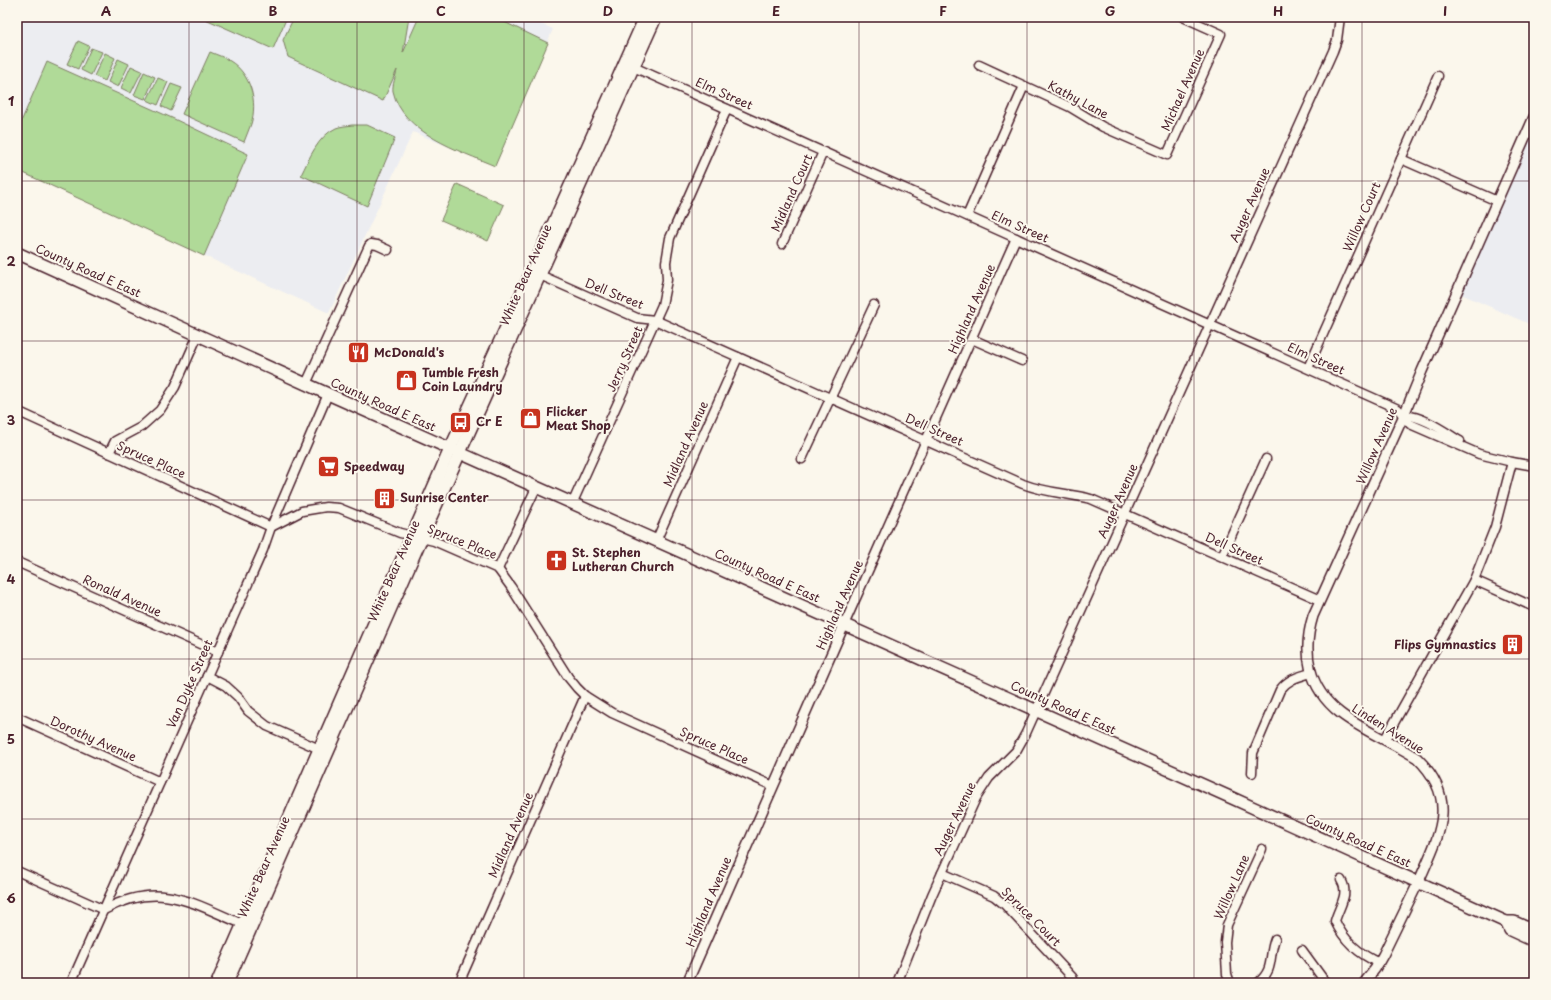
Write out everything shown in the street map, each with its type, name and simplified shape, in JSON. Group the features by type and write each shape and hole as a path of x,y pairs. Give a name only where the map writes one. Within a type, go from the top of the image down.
{"main road":[{"name":"White Bear Avenue","path":"418,536 460,454 540,275 629,65 645,17"},
{"name":"White Bear Avenue","path":"227,983 247,927 418,536 450,449 629,65 656,17"},
{"name":"County Road E East","path":"17,253 460,454 1036,710 1506,922 1514,922 1534,931"},
{"name":"County Road E East","path":"1506,922 1510,930 1534,941"},
{"name":"White Bear Avenue","path":"217,983 247,927"}],"street":[{"name":"Michael Avenue","path":"1166,155 1220,34 1183,17"},
{"name":"Auger Avenue","path":"898,983 942,873 976,798 989,778 1016,751 1126,514 1333,51 1337,40 1340,17"},
{"name":"Elm Street","path":"629,65 1308,368 1398,409 1404,415 1414,416 1436,425 1479,454 1534,466"},
{"name":"Kathy Lane","path":"979,65 1070,107 1103,127 1166,155"},
{"name":"Willow Court","path":"1308,368 1438,76"},
{"path":"967,216 1024,86"},
{"name":"Jerry Street","path":"572,504 662,305 665,293 667,250 670,238 727,109"},
{"name":"Willow Avenue","path":"1311,673 1307,650 1313,616 1404,415 1534,117"},
{"name":"Midland Court","path":"782,244 824,152"},
{"path":"1401,159 1497,201"},
{"name":"Highland Avenue","path":"687,983 1016,238"},
{"path":"306,384 369,246 371,244 376,245 388,250"},
{"name":"Dell Street","path":"540,275 637,318 655,320 1035,488 1091,499 1320,600"},
{"path":"802,459 874,305"},
{"path":"109,454 115,441 141,427 160,410 175,387 198,335"},
{"path":"972,339 1022,361"},
{"name":"Midland Avenue","path":"656,541 738,357"},
{"name":"Van Dyke Street","path":"71,983 263,550 271,526 328,394"},
{"name":"Spruce Place","path":"17,411 109,454 271,526 302,512 326,507 339,508 400,533 418,536 434,541 498,569 568,677 576,688 585,696 612,713 773,786"},
{"path":"1222,556 1266,459"},
{"path":"1385,739 1474,580 1495,527 1512,462"},
{"path":"498,569 536,488"},
{"name":"Ronald Avenue","path":"17,562 218,652"},
{"path":"1474,580 1534,607"},
{"path":"1252,773 1253,753 1280,690 1285,683 1294,678 1311,673"},
{"name":"Linden Avenue","path":"1311,673 1322,695 1331,705 1349,719 1407,752 1424,766 1436,785 1440,795 1442,814 1440,832 1379,963 1364,983"},
{"path":"207,676 226,686 238,697 248,711 268,726 324,751"},
{"name":"Midland Avenue","path":"459,983 585,696"},
{"name":"Dorothy Avenue","path":"17,717 160,782"},
{"name":"Willow Lane","path":"1230,983 1227,974 1225,942 1227,925 1262,849"},
{"path":"17,871 104,910 129,899 141,896 167,896 189,901 247,927"},
{"name":"Spruce Court","path":"942,873 994,896 1005,905 1073,978"},
{"path":"1341,880 1345,886 1345,895 1335,920 1339,928 1355,949 1365,957 1379,963"},
{"path":"1258,983 1267,974 1270,966 1271,948 1275,939"},
{"path":"1302,950 1326,983"}],"shaded area":[{"path":"17,17 525,17 553,29 495,166 413,132 329,313 17,170"},
{"path":"1534,131 1534,326 1461,294"}],"green space":[{"path":"201,17 287,17 273,49"},
{"path":"294,17 409,17 403,53 419,17 494,17 548,43 495,166 434,139 408,118 399,106 393,91 397,70 383,101 288,57 283,40"},
{"path":"78,41 89,46 78,69 67,64"},
{"path":"91,48 102,52 91,75 81,70"},
{"path":"210,52 228,60 243,73 248,81 254,107 251,124 244,142 182,114"},
{"path":"105,53 115,58 105,81 94,76"},
{"path":"118,59 129,64 118,87 108,82"},
{"path":"47,62 248,154 204,256 17,170 17,131"},
{"path":"131,66 142,71 131,93 121,88"},
{"path":"144,72 155,77 145,99 134,95"},
{"path":"158,78 168,82 158,105 147,100"},
{"path":"171,84 182,88 171,111 161,106"},
{"path":"352,125 367,125 395,138 367,206 301,175 315,148 324,136 336,128"},
{"path":"457,184 504,205 488,241 441,220"}],"place":[{"name":"McDonald's","path":"359,353"},
{"name":"Tumble Fresh Coin Laundry","path":"406,380"},
{"name":"Flicker Meat Shop","path":"530,419"},
{"name":"Cr E","path":"460,422"},
{"name":"Speedway","path":"328,467"},
{"name":"Sunrise Center","path":"384,498"},
{"name":"St. Stephen Lutheran Church","path":"557,560"},
{"name":"Flips Gymnastics","path":"1512,645"}]}
